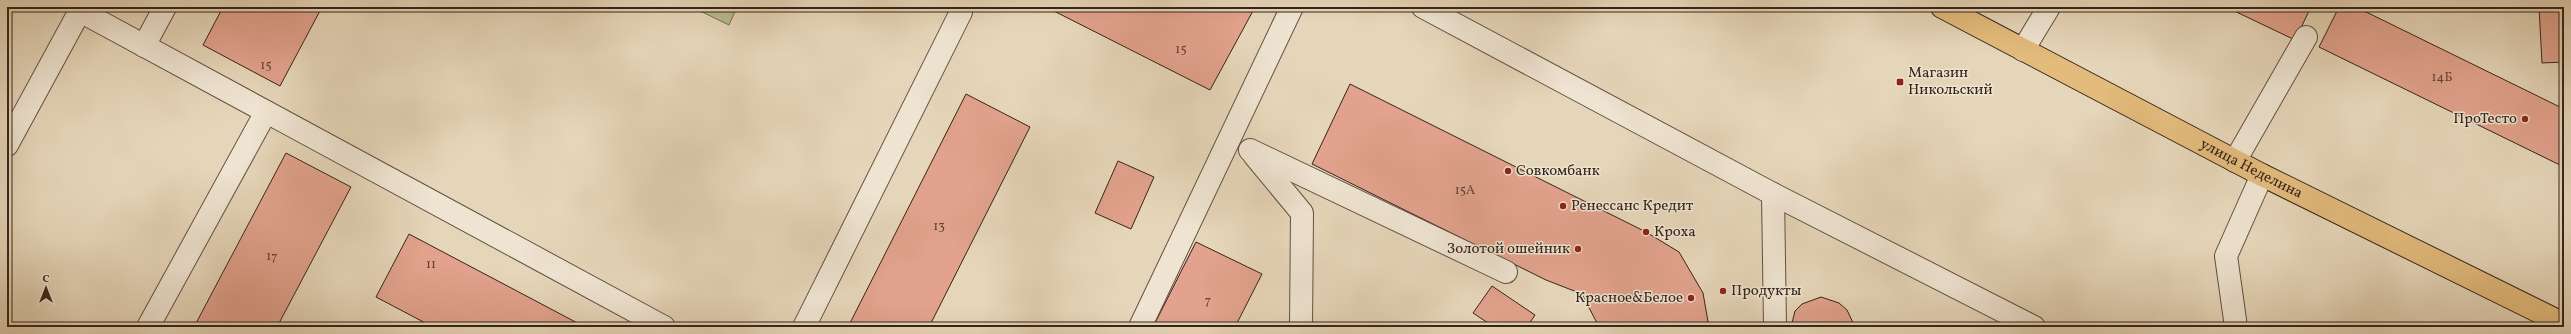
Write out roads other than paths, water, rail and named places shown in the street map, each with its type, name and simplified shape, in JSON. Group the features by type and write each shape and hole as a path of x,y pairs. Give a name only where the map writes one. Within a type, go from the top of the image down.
{"main road":[{"name":"улица Неделина","path":"1942,7 2262,175 2564,324"}],"street":[{"path":"144,46 165,7"},
{"path":"1140,327 1235,131 1292,7"},
{"path":"1424,7 1773,194 2034,327"},
{"path":"2023,50 2049,7"},
{"path":"7,146 81,9 144,46 664,327"},
{"path":"804,327 961,12"},
{"path":"2235,161 2306,37"},
{"path":"148,327 266,112"},
{"path":"1235,131 1302,213 1301,327"},
{"path":"1250,150 1506,272"},
{"path":"2236,327 2226,256 2262,175"},
{"path":"1773,194 1775,327"}],"place":[{"name":"Магазин Никольский","path":"1900,82"},
{"name":"ПроТесто","path":"2525,119"},
{"name":"Совкомбанк","path":"1508,171"},
{"name":"Ренессанс Кредит","path":"1563,206"},
{"name":"Кроха","path":"1646,232"},
{"name":"Золотой ошейник","path":"1578,249"},
{"name":"Продукты","path":"1723,291"},
{"name":"Красное&Белое","path":"1691,298"}]}
